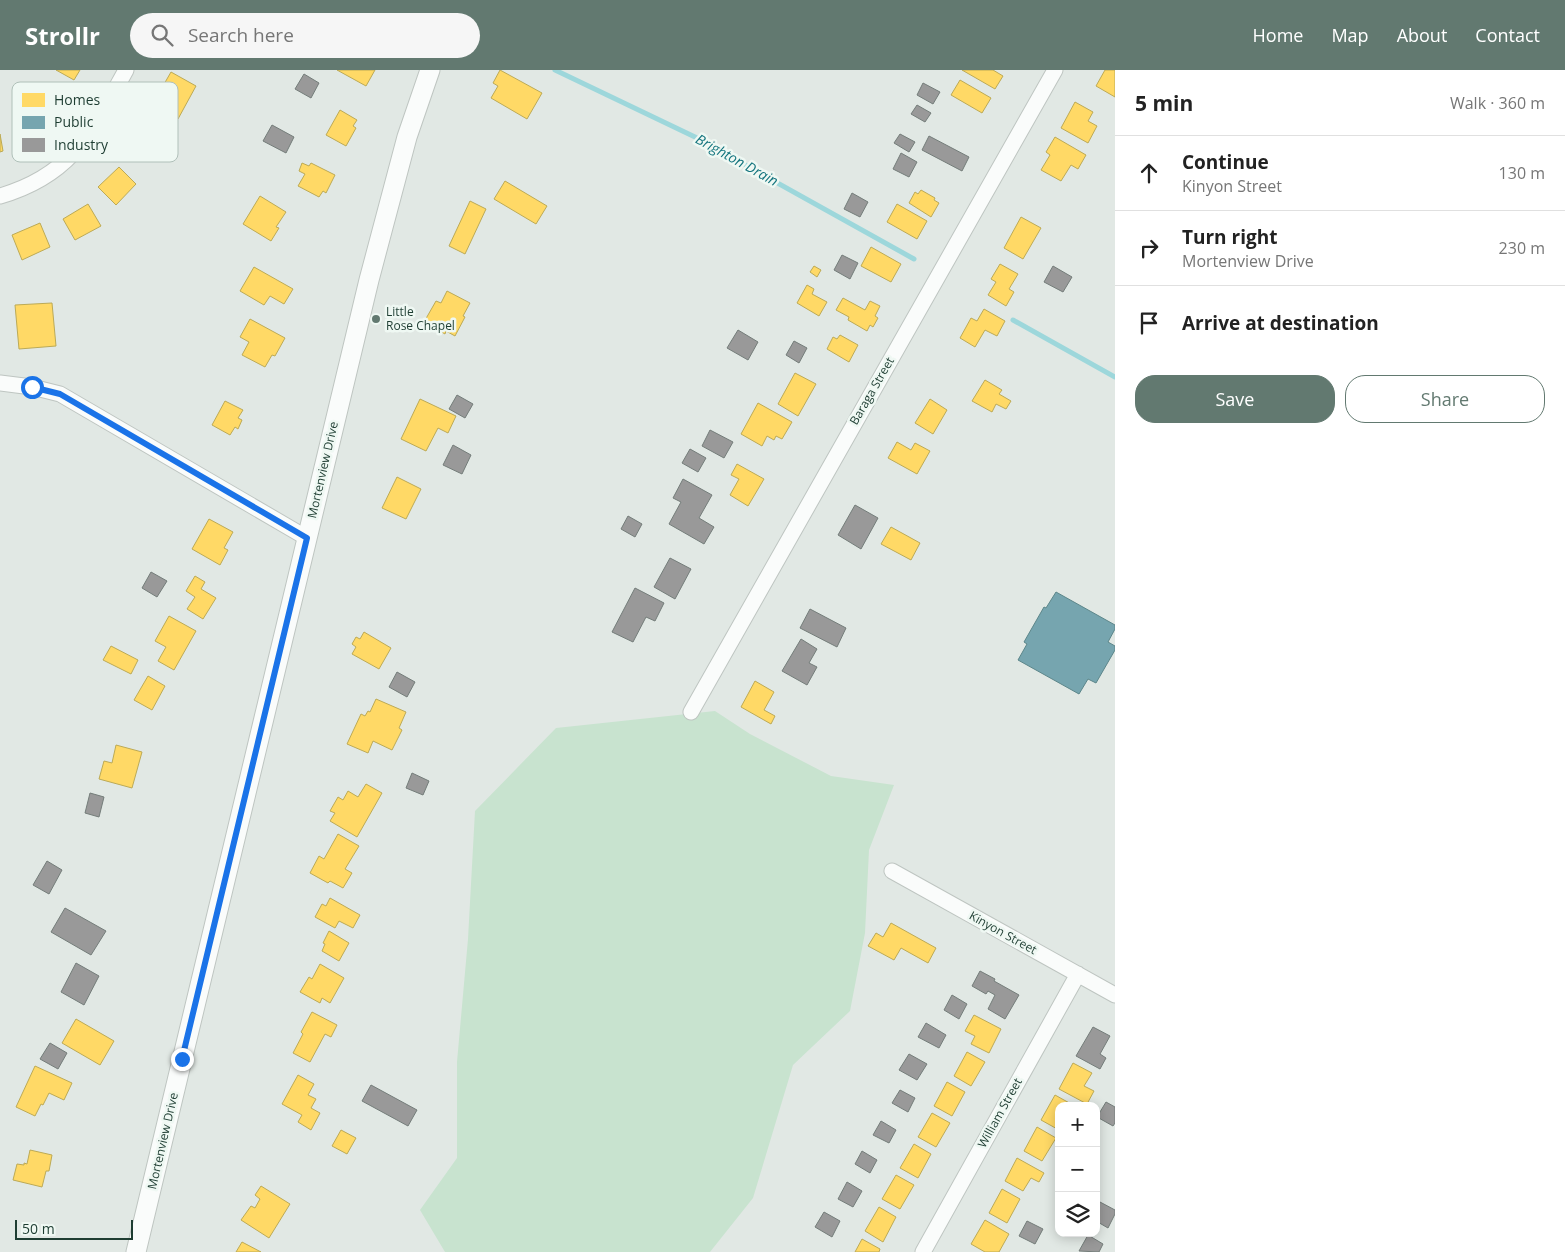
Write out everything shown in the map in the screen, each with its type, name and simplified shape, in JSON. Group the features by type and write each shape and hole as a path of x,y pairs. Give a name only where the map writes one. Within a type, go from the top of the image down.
{"street":[{"path":"119,82 126,70"},
{"name":"Mortenview Drive","path":"136,1252 369,280 407,137 430,70"},
{"name":"Baraga Street","path":"691,712 1055,70"},
{"path":"0,196 38,181 63,162"},
{"path":"0,384 32,387 60,394 307,538"},
{"name":"Kinyon Street","path":"892,871 1115,995"},
{"name":"William Street","path":"923,1252 1078,974"}],"green space":[{"path":"715,711 750,734 831,776 894,785 869,850 865,933 850,1011 793,1065 753,1198 710,1252 445,1252 420,1210 457,1158 457,1062 468,939 475,811 556,728"}],"building: Homes":[{"path":"56,70 80,70 74,80"},
{"path":"337,70 375,70 366,86"},
{"path":"500,70 542,93 527,119 491,98 498,86 493,83"},
{"path":"962,70 993,70 1003,76 995,89"},
{"path":"1105,70 1115,70 1115,97 1096,86"},
{"path":"171,72 196,86 178,119 178,82 165,82"},
{"path":"960,80 991,98 982,113 951,95"},
{"path":"1075,102 1093,112 1088,121 1097,126 1088,143 1061,128"},
{"path":"340,110 357,120 353,126 356,128 346,146 326,135"},
{"path":"0,134 3,151 0,152"},
{"path":"1055,137 1086,155 1078,169 1071,165 1061,181 1041,170 1050,155 1046,152"},
{"path":"302,163 309,166 311,163 335,175 326,193 323,191 319,197 298,186 305,174 299,171"},
{"path":"119,167 136,184 116,205 98,187"},
{"path":"505,181 547,206 536,224 494,199"},
{"path":"921,190 935,198 934,200 939,203 931,217 909,203 915,192 918,194"},
{"path":"260,196 286,212 276,227 279,228 271,241 243,224"},
{"path":"470,201 486,209 465,254 449,246"},
{"path":"88,204 101,226 75,240 63,219"},
{"path":"897,204 927,221 917,239 887,222"},
{"path":"1021,217 1041,228 1023,259 1004,248"},
{"path":"40,223 50,247 22,260 12,235"},
{"path":"871,247 901,264 891,282 861,266"},
{"path":"1000,264 1018,274 1009,289 1014,292 1006,306 988,295 996,282 991,279"},
{"path":"814,266 821,270 817,277 810,272"},
{"path":"254,267 293,289 284,304 270,296 264,305 240,291"},
{"path":"807,285 814,289 812,294 827,302 819,316 797,303"},
{"path":"447,291 470,303 455,336 446,331 445,334 424,322 436,301 441,303"},
{"path":"843,298 865,310 870,301 880,306 875,316 878,318 873,327 870,325 867,331 848,320 849,317 836,310"},
{"path":"52,303 56,346 19,349 15,305"},
{"path":"984,309 1005,321 997,336 985,330 975,347 960,338 971,318 977,321"},
{"path":"250,319 285,338 275,356 272,355 265,367 242,355 249,342 240,337"},
{"path":"840,335 858,345 849,362 827,349 833,337 837,339"},
{"path":"795,373 816,384 798,416 778,404"},
{"path":"985,380 1002,390 999,394 1011,401 1006,409 996,404 992,412 972,401"},
{"path":"420,399 456,416 448,433 438,428 426,451 401,439"},
{"path":"930,399 947,410 933,434 915,423"},
{"path":"225,401 243,410 238,418 242,420 238,429 235,427 230,435 212,425"},
{"path":"758,403 792,422 782,439 776,436 774,440 767,436 762,446 741,434"},
{"path":"897,442 911,450 915,443 930,451 917,474 888,458"},
{"path":"737,464 764,479 748,506 730,495 739,479 731,475"},
{"path":"397,477 421,489 406,519 382,508"},
{"path":"209,519 233,532 224,548 228,550 220,565 192,549"},
{"path":"891,527 920,543 911,560 881,544"},
{"path":"195,576 205,582 201,589 216,598 203,619 187,609 195,597 186,591"},
{"path":"169,616 196,631 174,670 158,661 166,647 155,641"},
{"path":"364,632 391,648 379,669 352,654 356,647 352,644 356,637 360,639"},
{"path":"111,646 138,660 131,674 103,660"},
{"path":"148,676 165,686 152,710 134,700"},
{"path":"755,681 774,692 764,710 775,716 771,724 741,707"},
{"path":"376,699 406,712 399,728 402,730 392,750 373,741 368,753 347,744 361,714 365,716 368,711 370,712"},
{"path":"116,745 142,752 132,788 99,779 104,761 112,763"},
{"path":"366,784 382,793 357,837 330,821 335,813 330,811 338,797 343,800 348,791 358,797"},
{"path":"338,834 359,846 345,869 352,873 343,888 330,881 328,883 310,873 319,856 324,859"},
{"path":"330,898 360,915 353,928 339,921 335,928 315,917 322,904 326,906"},
{"path":"891,923 936,948 928,963 901,948 894,960 868,946 876,933 883,937"},
{"path":"329,931 349,943 339,961 322,951 325,944 323,943"},
{"path":"320,964 344,978 330,1003 322,998 320,1003 300,992 309,977 312,979"},
{"path":"312,1012 337,1025 331,1037 325,1034 310,1062 293,1053 303,1034 301,1032"},
{"path":"974,1015 1001,1029 989,1053 971,1044 975,1036 965,1031"},
{"path":"76,1019 114,1041 100,1065 62,1043"},
{"path":"967,1052 985,1062 971,1086 954,1076"},
{"path":"1073,1063 1092,1073 1084,1086 1094,1091 1088,1102 1083,1102 1059,1089"},
{"path":"35,1066 72,1083 64,1100 49,1093 35,1116 16,1107"},
{"path":"298,1075 314,1084 308,1095 316,1099 311,1108 320,1113 311,1130 298,1122 302,1115 282,1104"},
{"path":"947,1082 965,1092 952,1116 934,1106"},
{"path":"1055,1095 1068,1102 1055,1102 1055,1128 1041,1120"},
{"path":"932,1113 950,1123 936,1147 918,1137"},
{"path":"1037,1127 1055,1137 1042,1161 1024,1151"},
{"path":"341,1130 356,1138 347,1154 332,1146"},
{"path":"914,1144 931,1154 918,1178 900,1168"},
{"path":"30,1150 52,1155 49,1171 46,1171 42,1187 13,1180 17,1164 27,1164"},
{"path":"1017,1158 1044,1173 1039,1182 1031,1178 1023,1191 1005,1181"},
{"path":"896,1175 914,1185 900,1209 882,1199"},
{"path":"261,1186 290,1204 269,1238 241,1220 251,1206 255,1208 260,1199 255,1195"},
{"path":"1002,1189 1020,1199 1007,1223 989,1213"},
{"path":"879,1207 896,1217 883,1242 865,1231"},
{"path":"985,1220 1009,1234 999,1252 985,1252 971,1244"},
{"path":"862,1239 880,1249 879,1252 855,1252"},
{"path":"242,1242 261,1252 236,1252"}],"building: Public":[{"path":"1056,592 1115,625 1115,629 1108,642 1115,646 1115,650 1096,683 1088,679 1079,694 1018,660 1027,644 1024,642 1044,607 1046,608"}],"building: Industry":[{"path":"304,74 319,83 311,98 295,89"},
{"path":"923,83 940,92 933,104 917,95"},
{"path":"917,105 931,113 925,122 911,114"},
{"path":"272,125 294,137 286,153 263,141"},
{"path":"900,134 915,142 909,152 894,143"},
{"path":"929,136 969,157 962,171 922,150"},
{"path":"901,153 917,162 909,177 893,169"},
{"path":"852,193 868,202 860,217 844,209"},
{"path":"842,255 858,263 850,279 834,270"},
{"path":"1053,266 1072,277 1063,292 1044,282"},
{"path":"738,330 758,342 748,360 727,348"},
{"path":"794,341 807,348 799,363 786,355"},
{"path":"457,395 473,404 465,418 449,409"},
{"path":"710,430 733,442 724,458 702,446"},
{"path":"453,445 471,455 462,474 443,465"},
{"path":"690,449 706,458 698,472 682,463"},
{"path":"683,479 712,495 699,518 714,527 704,544 669,524 681,502 673,498"},
{"path":"855,505 878,518 861,549 838,535"},
{"path":"628,516 642,524 635,537 621,529"},
{"path":"670,558 691,569 675,599 654,587"},
{"path":"151,572 167,581 157,597 142,588"},
{"path":"635,588 664,603 655,621 646,617 633,642 612,632"},
{"path":"810,609 846,628 837,647 800,628"},
{"path":"801,639 817,649 809,663 817,667 807,685 782,671"},
{"path":"397,672 415,682 407,697 389,687"},
{"path":"412,773 429,781 423,795 406,788"},
{"path":"90,793 104,797 99,817 85,813"},
{"path":"47,861 62,870 49,894 33,885"},
{"path":"65,908 106,931 91,955 51,932"},
{"path":"76,963 99,976 84,1005 61,992"},
{"path":"980,971 1019,995 1005,1019 988,1009 995,995 988,991 986,994 972,986"},
{"path":"952,995 967,1004 959,1019 944,1010"},
{"path":"926,1023 946,1035 939,1048 918,1037"},
{"path":"1093,1027 1110,1036 1100,1054 1106,1058 1100,1069 1076,1056"},
{"path":"50,1043 67,1053 58,1069 40,1059"},
{"path":"909,1054 927,1064 917,1080 899,1070"},
{"path":"371,1085 417,1110 408,1126 362,1101"},
{"path":"900,1090 915,1098 908,1112 892,1103"},
{"path":"1106,1102 1115,1107 1115,1123 1113,1126 1100,1119 1100,1112"},
{"path":"881,1121 896,1130 889,1143 873,1135"},
{"path":"862,1151 877,1160 870,1173 855,1164"},
{"path":"847,1182 862,1191 853,1207 838,1199"},
{"path":"1100,1202 1115,1210 1108,1228 1100,1223"},
{"path":"824,1212 840,1221 832,1237 815,1227"},
{"path":"1027,1221 1043,1229 1035,1244 1019,1236"},
{"path":"1087,1237 1091,1237 1103,1244 1099,1252 1079,1251"}],"waterway":[{"name":"Brighton Drain","path":"555,70 695,137 914,259"},
{"name":"Brighton Drain","path":"1013,320 1115,377"}],"place":[{"name":"Little Rose Chapel","path":"376,319"}],"route":[{"path":"32,387 60,394 307,538 182,1059"}]}
